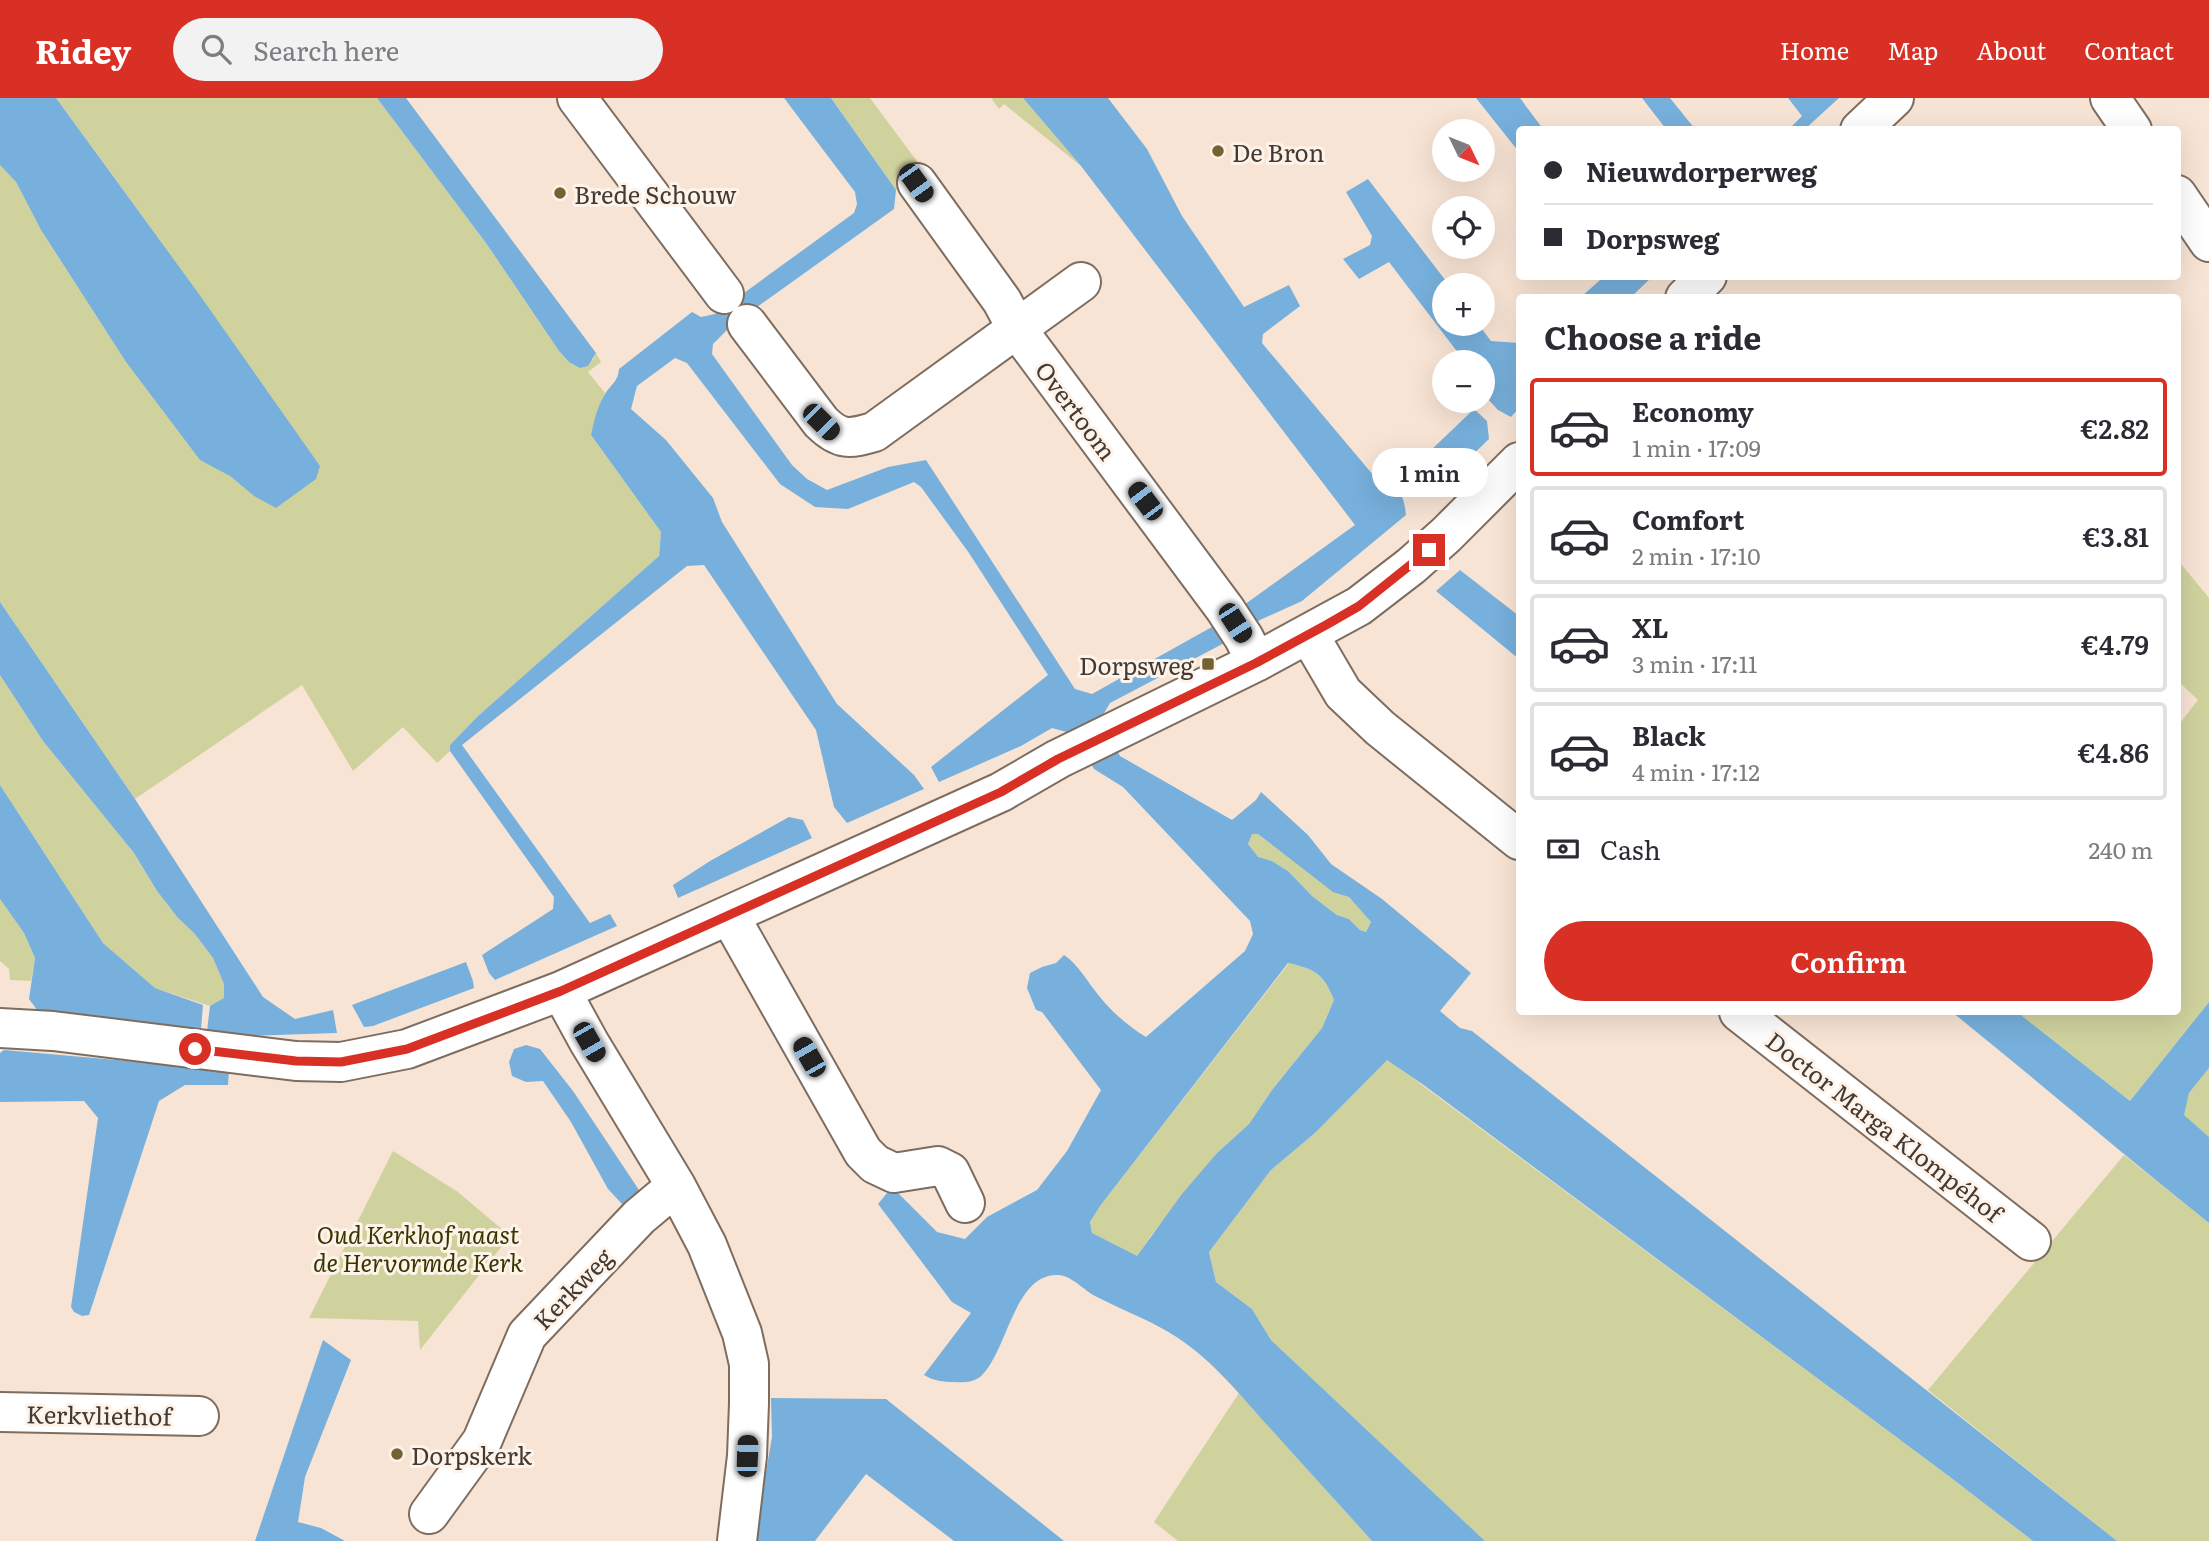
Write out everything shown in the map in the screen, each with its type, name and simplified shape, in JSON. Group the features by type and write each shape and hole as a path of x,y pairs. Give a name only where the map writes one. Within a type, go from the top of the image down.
{"street":[{"path":"577,98 724,294"},
{"path":"1864,126 1894,98"},
{"path":"2110,98 2129,126"},
{"name":"Overtoom","path":"916,183 1002,301 1017,329 1242,636"},
{"path":"2181,201 2209,242"},
{"path":"1689,294 1703,280"},
{"path":"747,324 821,422 833,434 852,438 874,432 1080,282"},
{"path":"0,1028 53,1031 296,1061 341,1062 407,1049 561,991 1001,792 1058,759 1121,728 1242,636 1309,635 1359,606 1411,566 1516,465"},
{"path":"1309,635 1343,693 1380,728 1516,838"},
{"path":"729,915 863,1152 875,1164 894,1173 938,1166 950,1172 965,1203"},
{"path":"561,991 676,1186 707,1245 742,1333 749,1364 747,1456 737,1541"},
{"name":"Doctor Marga Klompéhof","path":"1743,1015 2031,1241"},
{"name":"Kerkweg","path":"429,1514 482,1441 527,1335 639,1217 676,1186"},
{"name":"Kerkvliethof","path":"0,1412 198,1416"}],"green space":[{"path":"56,98 377,98 486,243 559,351 569,362 593,360 596,353 601,362 588,372 605,393 591,435 661,532 659,556 477,717 437,763 403,727 353,771 302,685 135,799 0,602 0,165 16,182 41,230 126,362 200,459 230,476 254,496 297,492 315,479 194,287"},
{"path":"831,98 870,98 922,168 896,190"},
{"path":"991,98 1023,98 1081,166 1004,104 999,109"},
{"path":"2181,564 2209,598 2209,1002 2130,1101 2021,1015 2181,1015 2181,722 2198,700 2181,684"},
{"path":"0,675 43,741 134,853 157,891 178,918 194,933 213,958 224,984 224,999 210,1006 155,988 103,943 0,785"},
{"path":"1252,834 1258,834 1333,891 1349,897 1371,922 1366,932 1312,896 1288,871 1272,861 1258,858 1248,844"},
{"path":"0,899 24,933 35,958 31,981 10,980 9,969 0,961"},
{"path":"1289,963 1318,974 1330,991 1334,1000 1322,1028 1272,1090 1249,1124 1217,1153 1137,1257 1092,1233 1090,1222 1100,1206"},
{"path":"1387,1059 2033,1541 1485,1541 1271,1340 1252,1309 1216,1282 1209,1252 1271,1170 1315,1133"},
{"path":"2209,1068 2209,1137 2183,1115 2189,1093"},
{"name":"Oud Kerkhof naast de Hervormde Kerk","path":"393,1151 458,1192 510,1236 420,1350 418,1321 309,1318"},
{"path":"2124,1155 2209,1223 2209,1541 2117,1541 1928,1390"},
{"path":"1239,1393 1372,1541 1178,1541 1154,1522"}],"water":[{"path":"0,98 56,98 320,466 316,479 276,508 254,496 230,476 200,460 126,362 41,230 16,182 0,165"},
{"path":"377,98 406,98 596,353 588,366 580,368 569,362 559,351 486,243"},
{"path":"784,98 831,98 896,190 894,209 732,325 713,344 712,354 792,465 807,479 827,490 888,467 926,460 1075,689 1092,694 1219,623 1355,525 1081,166 1023,98 1108,98 1147,149 1182,216 1244,307 1289,285 1300,306 1263,334 1262,343 1379,482 1400,493 1406,515 1302,601 1260,620 1230,640 1110,703 1100,720 1120,756 1232,820 1256,800 1261,792 1308,835 1331,864 1382,899 1471,973 1440,1011 1460,1028 1472,1031 2117,1541 2033,1541 1387,1060 1315,1133 1271,1170 1209,1252 1216,1282 1252,1309 1271,1340 1485,1541 1372,1541 1203,1357 1168,1332 1097,1297 1062,1275 1041,1279 1030,1288 1020,1302 997,1352 980,1377 957,1382 939,1381 924,1375 971,1313 952,1302 878,1204 892,1187 937,1232 965,1239 987,1217 1037,1190 1067,1151 1101,1090 1042,1012 1036,1010 1027,988 1030,973 1056,963 1064,955 1079,969 1110,1008 1146,1037 1245,951 1253,934 1250,921 1123,787 1094,769 1074,734 1052,728 1021,746 939,782 931,767 1048,675 969,553 921,487 914,482 848,509 815,507 780,484 687,363 675,358 637,386 631,409 666,440 713,498 722,522 837,704 914,775 924,789 847,823 834,807 816,730 704,565 687,566 462,745 590,923 610,914 617,926 495,980 482,955 553,909 554,897 450,751 450,745 477,717 659,556 661,532 591,435 600,404 616,380 619,369 692,312 701,317 715,314 854,213 857,204 855,192","holes":["1252,834 1258,834 1333,892 1349,897 1371,922 1366,932 1312,896 1288,871 1272,861 1258,857 1248,844","1288,963 1312,970 1322,978 1330,991 1334,1000 1322,1028 1272,1090 1249,1124 1217,1153 1182,1194 1137,1256 1092,1233 1090,1222 1100,1206"]},
{"path":"1476,98 1520,98 1541,126 1516,126 1516,148"},
{"path":"1642,98 1670,98 1693,126 1664,126"},
{"path":"1788,98 1839,98 1808,126 1792,126 1802,116"},
{"path":"1368,179 1440,273 1432,273 1432,319 1389,262 1359,279 1343,259 1370,245 1372,236 1346,192"},
{"path":"1600,280 1649,280 1634,294 1584,294"},
{"path":"1445,336 1487,336 1491,341 1516,343 1516,411 1511,417 1495,407 1495,350 1456,350"},
{"path":"1470,413 1478,413 1487,421 1489,439 1435,491 1417,486 1406,474"},
{"path":"1460,570 1516,614 1516,657 1436,591"},
{"path":"0,602 135,799 263,997 295,1019 333,1010 337,1033 244,1036 207,1031 210,1006 224,998 224,984 213,958 194,933 178,918 157,891 134,853 43,741 0,675"},
{"path":"0,785 103,943 155,988 203,1005 201,1029 37,1010 29,999 35,958 24,933 0,899"},
{"path":"789,817 803,820 812,838 678,898 673,885"},
{"path":"466,962 474,988 373,1026 364,1027 352,1005"},
{"path":"2209,1002 2209,1068 2189,1093 2184,1115 2209,1137 2209,1223 1956,1015 2021,1015 2130,1101"},
{"path":"526,1045 540,1049 573,1091 639,1190 623,1205 608,1189 571,1122 543,1081 526,1082 512,1076 509,1062 514,1049"},
{"path":"4,1050 229,1070 228,1085 185,1085 159,1101 89,1315 82,1316 71,1307 98,1118 84,1101 0,1102 0,1053"},
{"path":"323,1340 351,1360 305,1477 298,1522 321,1528 345,1541 255,1541"},
{"path":"771,1398 886,1399 1064,1541 954,1541 866,1474 815,1541 754,1541 772,1437"}],"place":[{"name":"De Bron","path":"1218,151"},
{"name":"Brede Schouw","path":"560,193"},
{"name":"Dorpsweg","path":"1208,664"},
{"name":"Dorpskerk","path":"397,1454"}],"route":[{"path":"195,1049 296,1061 341,1062 407,1049 561,991 1001,792 1058,759 1256,663 1359,606 1429,550"}]}
